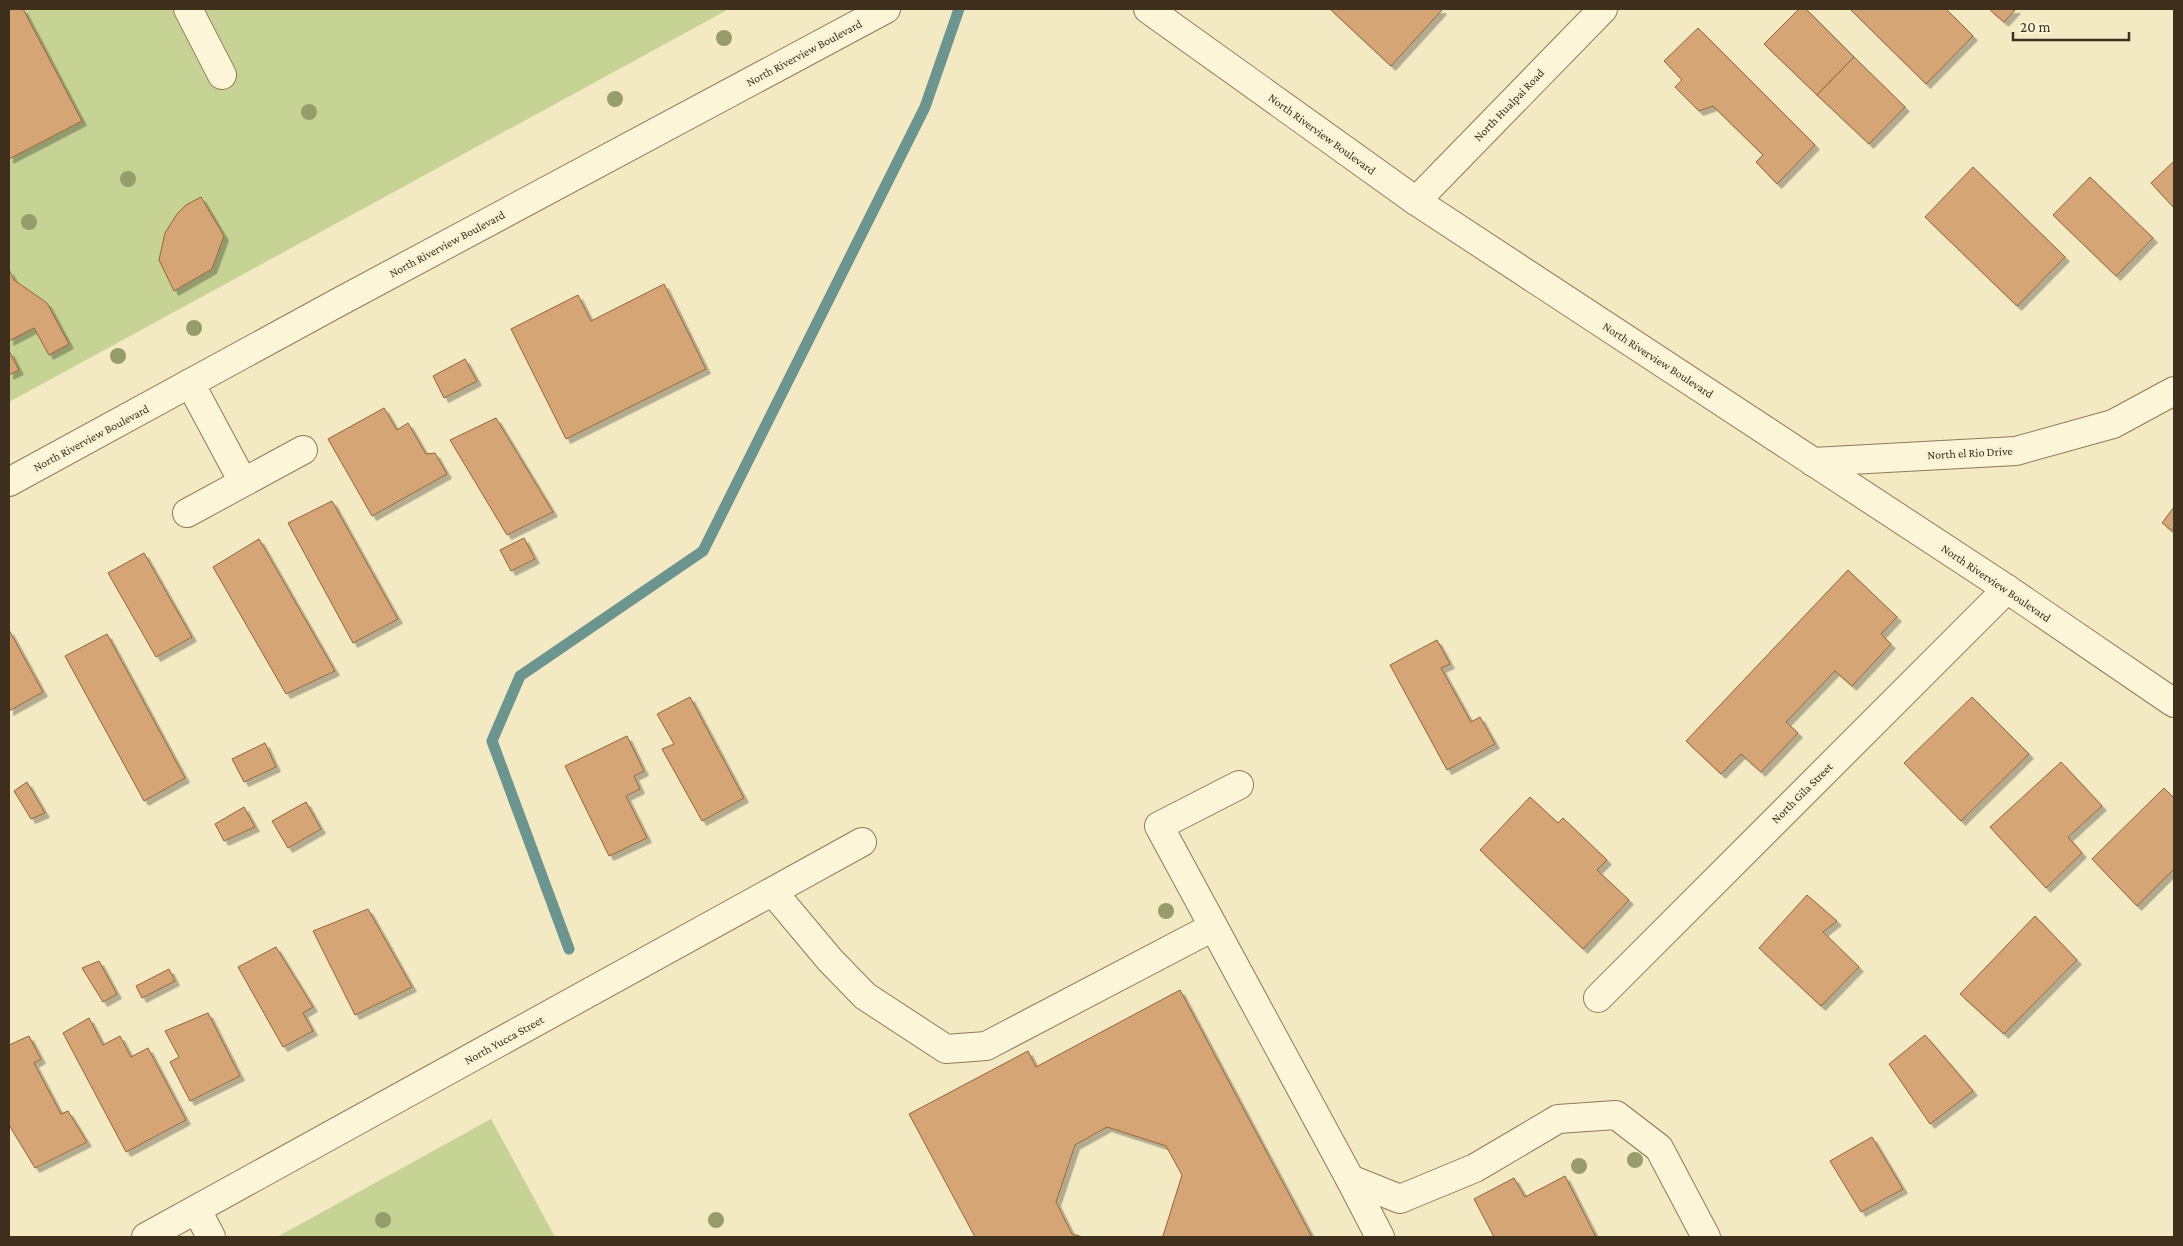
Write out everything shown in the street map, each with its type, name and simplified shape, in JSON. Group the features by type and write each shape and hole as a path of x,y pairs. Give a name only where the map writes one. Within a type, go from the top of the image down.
{"street":[{"path":"188,9 222,75"},
{"name":"North Riverview Boulevard","path":"9,482 886,9"},
{"name":"North Riverview Boulevard","path":"1148,9 1416,200 2007,588 2174,703"},
{"name":"North Hualpai Road","path":"1416,200 1603,9"},
{"path":"190,384 243,482"},
{"name":"North el Rio Drive","path":"1813,462 2016,451 2113,424 2174,391"},
{"path":"187,513 303,450"},
{"name":"North Gila Street","path":"1598,998 2007,588"},
{"path":"1240,786 1159,826 1380,1237"},
{"name":"North Yucca Street","path":"146,1237 862,842"},
{"path":"774,892 830,960 865,996 946,1049 986,1046 1213,927"},
{"path":"1350,1180 1400,1199 1475,1168 1558,1120 1616,1115 1659,1148 1706,1237"},
{"path":"197,1210 211,1237"}],"green space":[{"path":"9,9 729,9 9,402"},
{"path":"491,1119 555,1237 277,1237"}],"building":[{"path":"9,9 23,9 82,121 9,159"},
{"path":"1330,9 1441,9 1442,10 1391,66"},
{"path":"1799,9 1806,9 1854,57 1817,95 1764,44"},
{"path":"1850,9 1946,9 1973,36 1926,84"},
{"path":"1989,9 2016,9 2004,22"},
{"path":"1698,28 1815,145 1777,184 1756,162 1763,155 1713,106 1699,111 1675,87 1682,80 1664,61"},
{"path":"1854,57 1905,107 1869,144 1817,95"},
{"path":"2174,161 2174,208 2151,183"},
{"path":"1973,167 2065,257 2017,306 1925,217"},
{"path":"2090,177 2153,238 2116,276 2053,215"},
{"path":"201,197 224,236 212,269 174,291 159,260 165,233 177,214 186,205"},
{"path":"9,270 14,280 47,303 69,344 49,355 34,328 9,341"},
{"path":"664,284 706,369 566,439 511,329 578,295 591,321"},
{"path":"9,351 19,370 9,375"},
{"path":"465,359 477,381 444,398 433,376"},
{"path":"384,408 397,430 408,423 426,454 435,453 447,474 372,516 328,439"},
{"path":"496,418 553,512 507,535 450,440"},
{"path":"332,501 398,619 353,643 288,523"},
{"path":"2174,507 2174,532 2162,523"},
{"path":"524,538 535,559 511,571 500,550"},
{"path":"259,539 335,671 286,694 213,567"},
{"path":"144,553 192,637 156,657 108,573"},
{"path":"1848,570 1897,617 1881,634 1891,644 1852,686 1835,671 1786,722 1798,733 1761,772 1741,754 1721,774 1686,741"},
{"path":"9,630 43,692 9,711"},
{"path":"107,634 185,778 144,801 65,656"},
{"path":"1437,640 1450,664 1441,668 1471,722 1480,717 1495,744 1447,770 1390,665"},
{"path":"690,697 744,798 702,821 662,749 674,744 657,714"},
{"path":"1972,697 2029,754 1961,821 1904,763"},
{"path":"627,736 644,771 634,776 640,789 626,796 647,838 609,856 565,766"},
{"path":"265,743 276,767 244,782 232,759"},
{"path":"2061,762 2102,806 2068,837 2082,853 2046,888 1990,827"},
{"path":"27,782 45,813 31,819 14,791"},
{"path":"2164,788 2174,798 2174,869 2137,906 2092,859"},
{"path":"1530,797 1558,823 1563,818 1607,860 1597,870 1629,900 1583,949 1480,850"},
{"path":"306,802 321,829 288,848 272,821"},
{"path":"244,807 255,827 224,841 215,824"},
{"path":"1807,895 1837,921 1823,932 1859,967 1821,1006 1759,948"},
{"path":"368,909 412,987 355,1015 313,931"},
{"path":"2035,916 2077,960 2004,1034 1960,994"},
{"path":"276,947 313,1007 303,1013 313,1031 283,1047 238,967"},
{"path":"99,961 117,994 103,1002 82,968"},
{"path":"169,969 175,981 142,998 136,986"},
{"path":"1180,990 1312,1237 1160,1237 1163,1236 1182,1175 1166,1146 1107,1127 1075,1145 1056,1202 1072,1234 1083,1237 975,1237 909,1114 1028,1051 1036,1067"},
{"path":"208,1013 240,1076 190,1101 170,1062 179,1057 165,1031"},
{"path":"89,1018 103,1045 120,1036 131,1057 148,1048 186,1120 126,1152 63,1033"},
{"path":"1925,1035 1973,1091 1930,1124 1889,1064"},
{"path":"29,1036 41,1059 34,1063 61,1114 68,1111 87,1142 35,1168 9,1125 9,1045"},
{"path":"1872,1137 1903,1189 1861,1212 1830,1161"},
{"path":"1565,1176 1596,1237 1494,1237 1474,1199 1514,1178 1525,1197"}],"waterway":[{"path":"569,949 492,741 520,676 703,551 925,107 959,9"}]}
